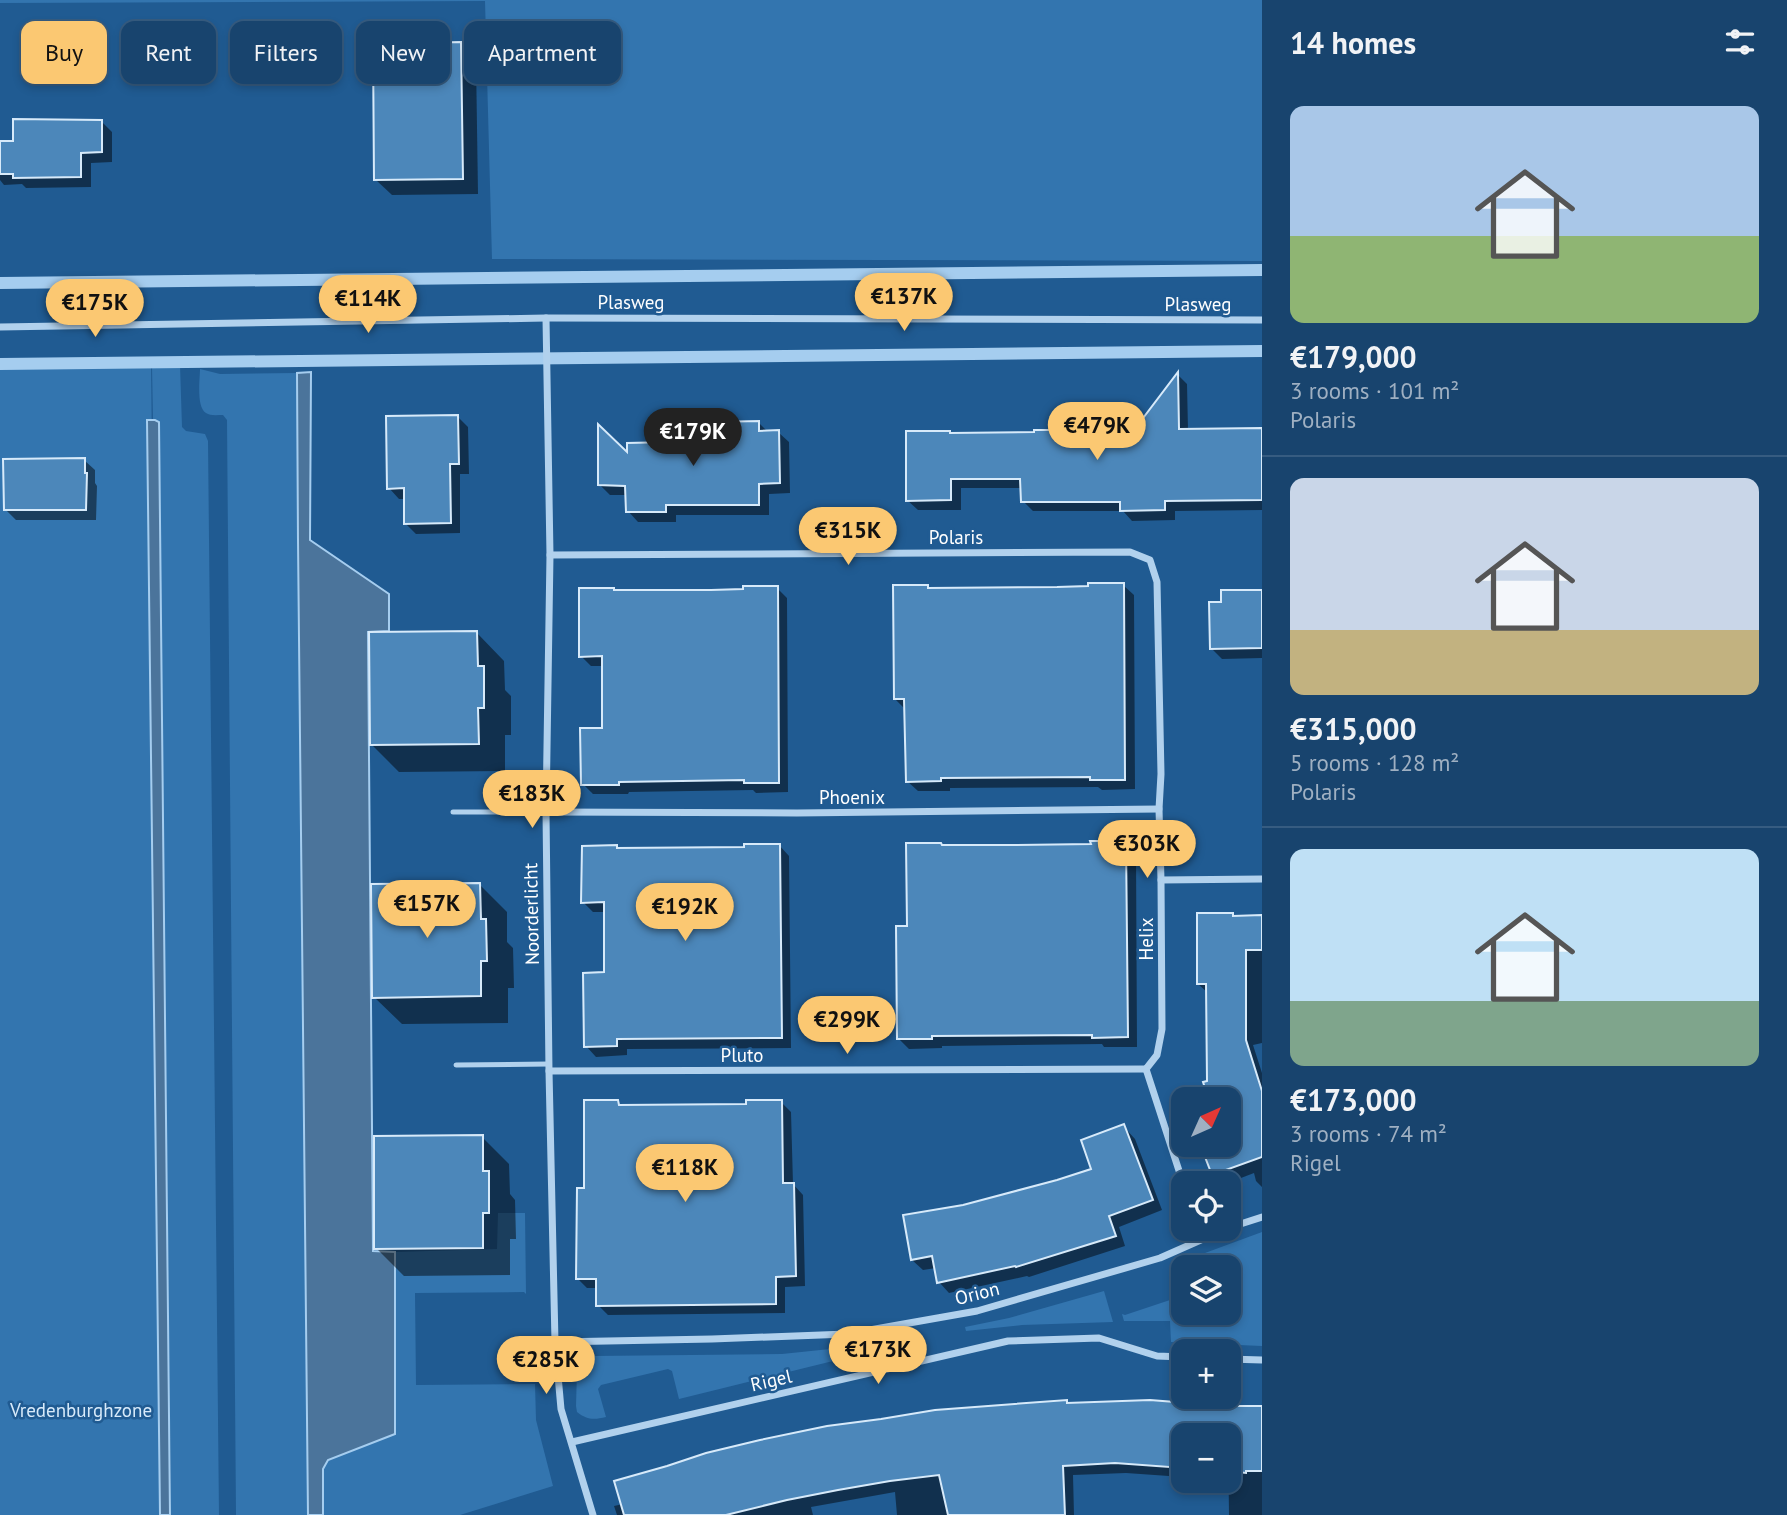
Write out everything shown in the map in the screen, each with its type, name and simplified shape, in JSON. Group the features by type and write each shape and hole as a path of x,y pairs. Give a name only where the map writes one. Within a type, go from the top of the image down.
{"street":[{"name":"Plasweg","path":"0,327 545,318 1262,320"},
{"name":"Noorderlicht","path":"545,318 550,555 546,812 555,1342"},
{"name":"Polaris","path":"550,555 1130,552 1150,560"},
{"name":"Helix","path":"1146,1069 1157,1055 1161,1029 1161,774 1157,582 1150,560"},
{"name":"Phoenix","path":"546,812 809,813 1159,809"},
{"path":"1161,880 1262,879"},
{"name":"Pluto","path":"549,1068 1146,1069"},
{"path":"1146,1069 1179,1171"},
{"name":"Orion","path":"1241,1224 1262,1217"},
{"name":"Orion","path":"555,1342 847,1334 977,1311 1160,1258 1199,1241"},
{"name":"Rigel","path":"572,1442 1008,1341 1099,1338 1157,1356 1171,1357"},
{"path":"555,1342 561,1409 593,1515"},
{"path":"1241,1359 1262,1360"}],"lane":[{"path":"453,813 546,812"},
{"path":"456,1065 549,1068"}],"green space":[{"path":"0,0 1262,0 1262,261 492,259 487,84 621,84 621,21 486,21 485,1 0,3"},
{"name":"Vredenburghzone","path":"151,360 163,1515 0,1515 0,361"},
{"path":"180,365 182,427 186,431 205,434 208,441 219,1515 171,1515 159,422 153,420 152,366"},
{"path":"200,369 220,374 297,373 308,1515 236,1515 227,420 223,415 210,415 203,410 199,386"},
{"path":"498,1213 525,1213 526,1294 415,1293 416,1385 535,1384 536,1420 553,1486 460,1515 323,1515 323,1469 328,1460 395,1433 395,1252 497,1249"},
{"path":"1262,1232 1262,1346 1241,1345 1241,1339 1171,1339 1171,1342 1170,1321 1124,1321 1122,1314 1171,1300 1171,1325 1241,1325 1241,1255 1205,1253"},
{"path":"1104,1291 1113,1322 1022,1325 966,1331 965,1327 1009,1318"},
{"path":"830,1349 833,1361 679,1399 672,1371 668,1369 601,1385 598,1389 606,1417 591,1419 577,1412 577,1371 593,1356 782,1354"}],"shaded area":[{"path":"311,372 310,540 389,594 389,631 368,632 373,1251 395,1252 395,1434 328,1460 323,1469 323,1515 308,1515 297,373"},
{"path":"147,420 159,422 170,1515 160,1515"}],"building":[{"path":"450,42 461,42 463,179 374,180 373,84 450,84"},
{"path":"13,119 102,120 102,152 81,153 81,177 13,178 13,174 0,174 0,141 13,141"},
{"path":"1178,372 1179,429 1262,428 1262,500 1165,501 1165,510 1120,511 1120,502 1021,502 1020,479 951,479 951,500 906,501 906,431 950,433 1134,430"},
{"path":"458,415 459,464 450,464 451,523 404,524 404,488 387,489 386,416"},
{"path":"759,421 759,431 779,430 780,483 759,484 759,505 666,505 666,512 626,512 625,486 598,485 598,424 627,452 627,443 714,441 714,422"},
{"path":"85,458 86,510 4,510 3,459"},
{"path":"1088,583 1124,583 1125,780 1090,780 1090,777 941,778 941,781 906,782 904,699 894,699 893,585 928,585 928,588 1057,587 1088,586"},
{"path":"743,586 778,586 779,783 744,783 744,780 581,785 580,728 602,728 602,656 579,657 579,588 711,590 743,589"},
{"path":"1221,590 1262,590 1262,648 1210,649 1209,602 1221,602"},
{"path":"477,631 478,666 484,666 484,708 478,708 479,744 370,745 369,632"},
{"path":"1090,841 1126,841 1128,1037 932,1036 932,1039 897,1039 896,926 907,926 906,843 1017,845 1091,844"},
{"path":"744,844 780,844 782,1038 617,1039 617,1046 584,1047 583,973 604,972 604,902 581,903 582,846 744,847"},
{"path":"480,883 481,919 486,919 487,961 481,961 481,996 372,998 371,884"},
{"path":"1197,913 1262,915 1262,950 1246,950 1246,1040 1262,1091 1262,1157 1223,1171 1210,1171 1205,1157 1241,1157 1241,1087 1205,1087 1203,1082 1207,1081 1206,984 1197,984"},
{"path":"584,1100 618,1100 619,1105 746,1104 746,1100 782,1100 783,1183 794,1183 796,1276 776,1277 776,1304 596,1306 596,1279 576,1279 577,1188 584,1188"},
{"path":"1124,1124 1153,1200 1109,1216 1116,1236 1016,1267 937,1283 932,1256 911,1260 903,1215 963,1205 1091,1169 1081,1140"},
{"path":"483,1135 483,1171 489,1171 489,1213 483,1213 483,1248 374,1249 374,1136"},
{"path":"1067,1400 1067,1403 1171,1402 1171,1409 1241,1409 1241,1406 1262,1406 1262,1471 1241,1472 1241,1423 1171,1423 1171,1467 1115,1463 1063,1466 1065,1515 948,1515 939,1475 838,1490 726,1515 624,1515 614,1481 760,1440 827,1426 935,1410"}],"waterway":[{"path":"0,283 1262,270"},
{"path":"0,364 1262,351"}]}
